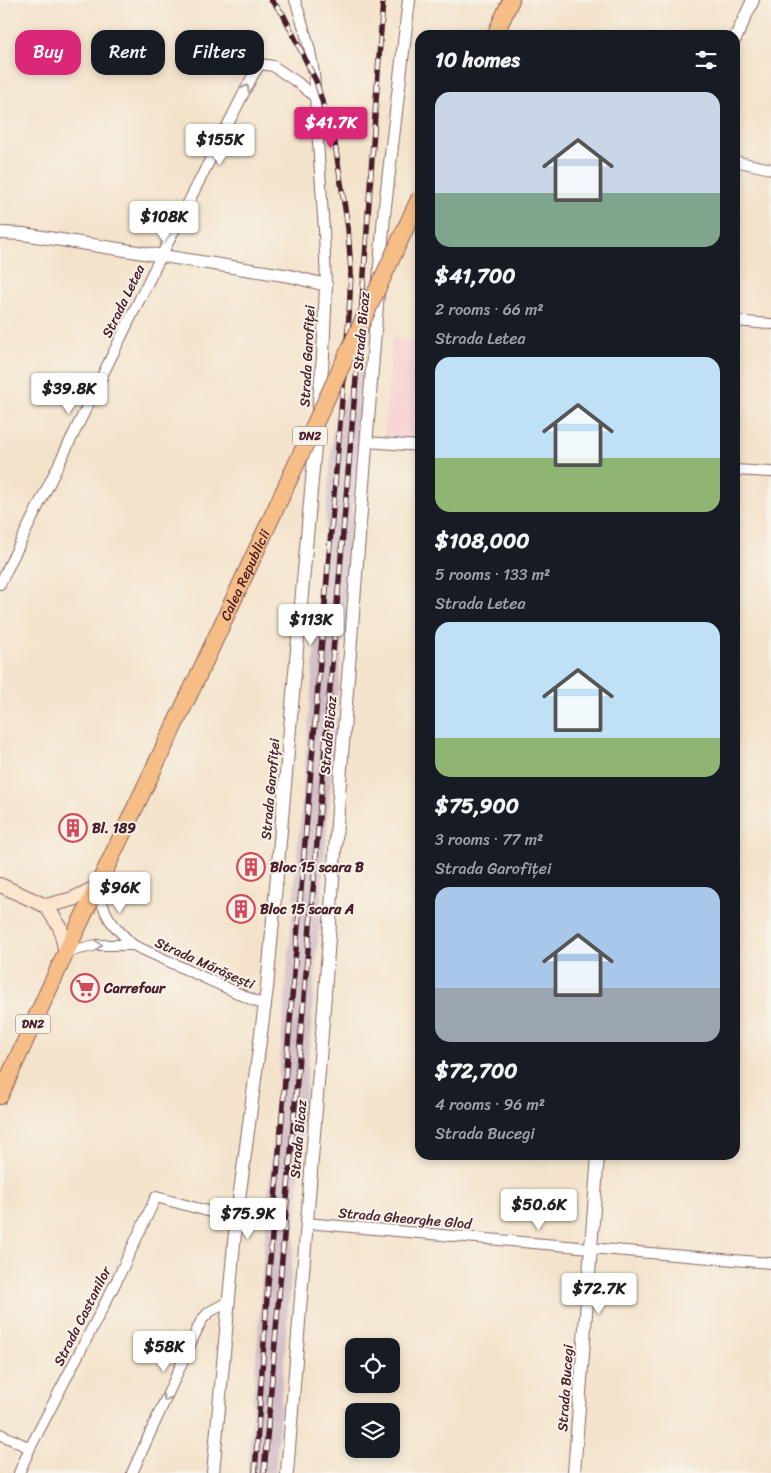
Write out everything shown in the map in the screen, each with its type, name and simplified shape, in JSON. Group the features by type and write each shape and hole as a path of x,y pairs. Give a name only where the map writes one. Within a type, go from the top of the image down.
{"main road":[{"path":"497,30 510,3"},
{"name":"Calea Republicii","path":"66,952 199,674 415,208"},
{"path":"0,886 46,906 60,927 66,952"},
{"path":"46,906 73,899 97,887"},
{"name":"DN2","path":"0,1096 66,952"}],"street":[{"path":"0,233 23,234 290,276 326,285 315,97 316,81 308,40 295,0"},
{"name":"Strada Bicaz","path":"286,1473 384,215 408,0"},
{"path":"739,30 754,0"},
{"name":"Strada Letea","path":"0,584 161,257 260,64 273,66 315,97"},
{"path":"740,163 771,169"},
{"name":"Strada Garofiței","path":"213,1473 236,1222 266,1006 323,356 326,285"},
{"path":"740,321 771,324"},
{"path":"367,442 415,446"},
{"path":"740,470 771,472"},
{"name":"Strada Mărășești","path":"97,887 102,907 108,918 132,945 266,1006"},
{"name":"Strada Mărășești","path":"66,952 97,945 132,945"},
{"name":"Strada Bucegi","path":"574,1473 598,1160"},
{"name":"Strada Castanilor","path":"19,1473 30,1448 117,1280 156,1197 211,1212 236,1222"},
{"name":"Strada Gheorghe Glod","path":"306,1223 771,1263"},
{"path":"132,1473 201,1321 209,1312 228,1302"},
{"path":"0,1434 30,1448"}],"shaded area":[{"path":"392,339 415,341 415,439 384,437"},
{"path":"365,357 275,1473 248,1473 266,1223 334,421"}],"railway":[{"path":"255,1473 268,1284 349,316 351,272 348,228 335,144 316,81 283,14 271,0"},
{"path":"264,1473 360,331 383,0"}],"place":[{"name":"Bl. 189","path":"73,828"},
{"name":"Bloc 15 scara B","path":"251,867"},
{"name":"Bloc 15 scara A","path":"241,909"},
{"name":"Carrefour","path":"85,988"}]}
